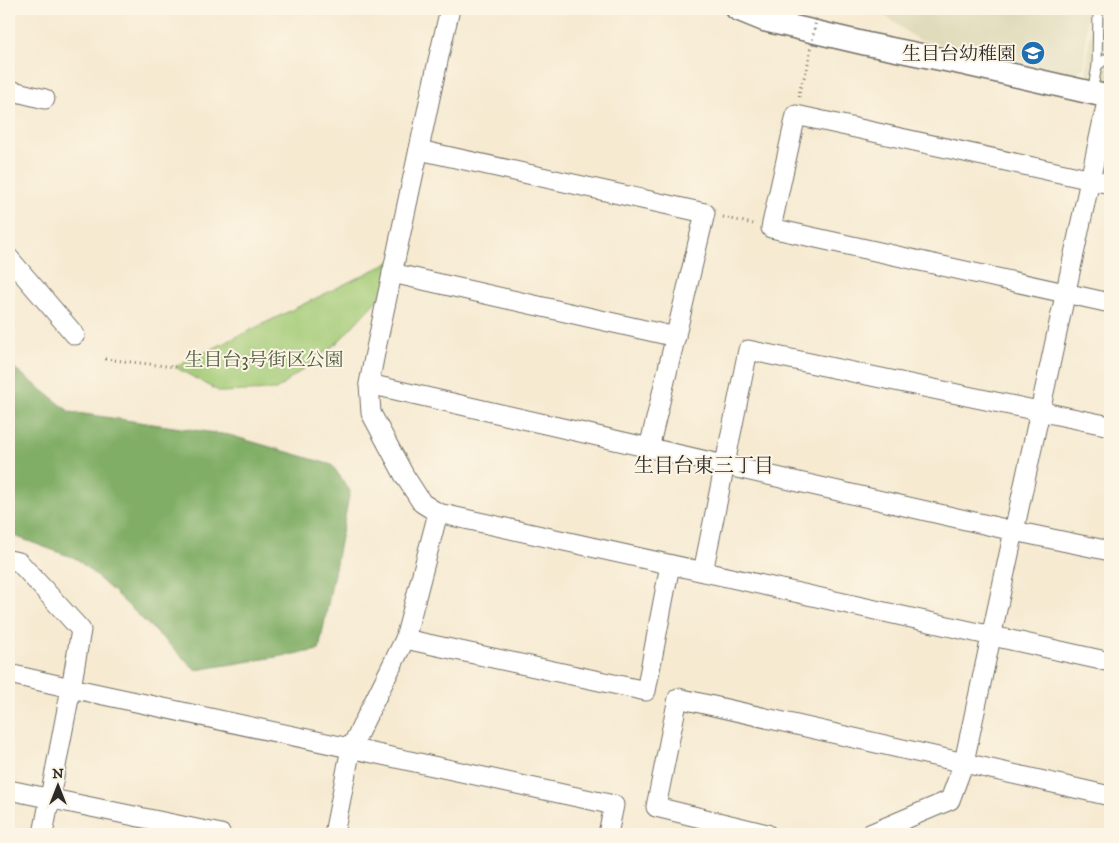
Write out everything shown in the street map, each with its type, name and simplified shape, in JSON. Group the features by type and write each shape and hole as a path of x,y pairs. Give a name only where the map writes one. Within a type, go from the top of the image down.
{"street":[{"path":"450,9 369,384 371,413 404,475 422,503 438,513 1110,662"},
{"path":"737,9 764,20 1103,96 1090,180 964,762 950,800 870,834"},
{"path":"9,90 44,99"},
{"path":"1110,184 796,115 771,228 1110,303"},
{"path":"419,150 705,213 649,448"},
{"path":"9,258 75,334"},
{"path":"392,273 676,337"},
{"path":"703,572 748,350 1110,426"},
{"path":"369,384 725,466 1110,551"},
{"path":"334,834 351,748 405,640 438,513"},
{"path":"9,560 19,562 81,630 43,834"},
{"path":"405,640 646,690 670,565"},
{"path":"9,674 614,805 608,834"},
{"path":"767,834 656,807 678,698 1110,796"},
{"path":"9,790 222,834"}],"lane":[{"path":"1098,9 1097,66 1103,96"},
{"path":"1097,66 1110,56"}],"path":[{"path":"800,89 807,69 818,9"},
{"path":"705,213 771,228"},
{"path":"105,359 175,367"}],"shaded area":[{"name":"生目台幼稚園","path":"887,9 1087,9 1084,67 1076,73 917,39 885,16"},
{"path":"1092,9 1110,9 1110,92 1085,87"}],"green space":[{"name":"生目台3号街区公園","path":"396,259 389,287 337,343 276,390 220,392 175,367"},
{"path":"9,364 70,412 229,435 332,465 350,491 319,650 196,670 77,559 9,534"}],"place":[{"name":"生目台幼稚園","path":"1033,53"}],"district":[{"name":"生目台東三丁目","path":"704,465"}]}
